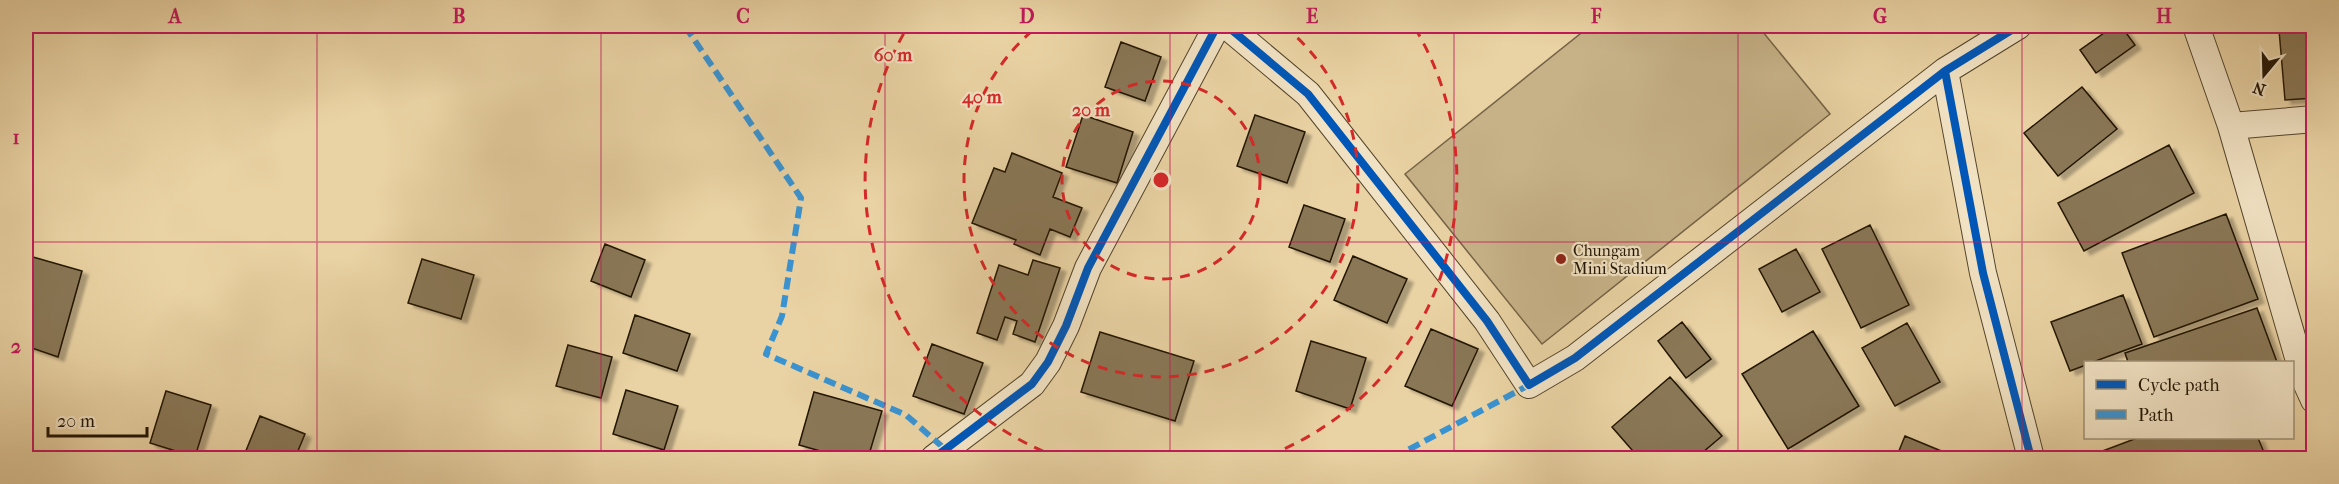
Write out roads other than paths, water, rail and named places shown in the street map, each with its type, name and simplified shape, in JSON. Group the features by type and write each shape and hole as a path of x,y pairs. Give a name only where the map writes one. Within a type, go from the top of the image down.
{"street":[{"path":"934,459 1032,384 1048,362 1066,326 1088,268 1217,26"},
{"path":"1227,26 1308,94 1487,321 1529,385 1575,358 1945,71 2018,26"},
{"path":"2196,26 2231,126 2304,378 2313,400"},
{"path":"1945,71 1983,273 2031,459"},
{"path":"2231,126 2313,118"}],"place":[{"name":"Chungam Mini Stadium","path":"1561,259"}]}
